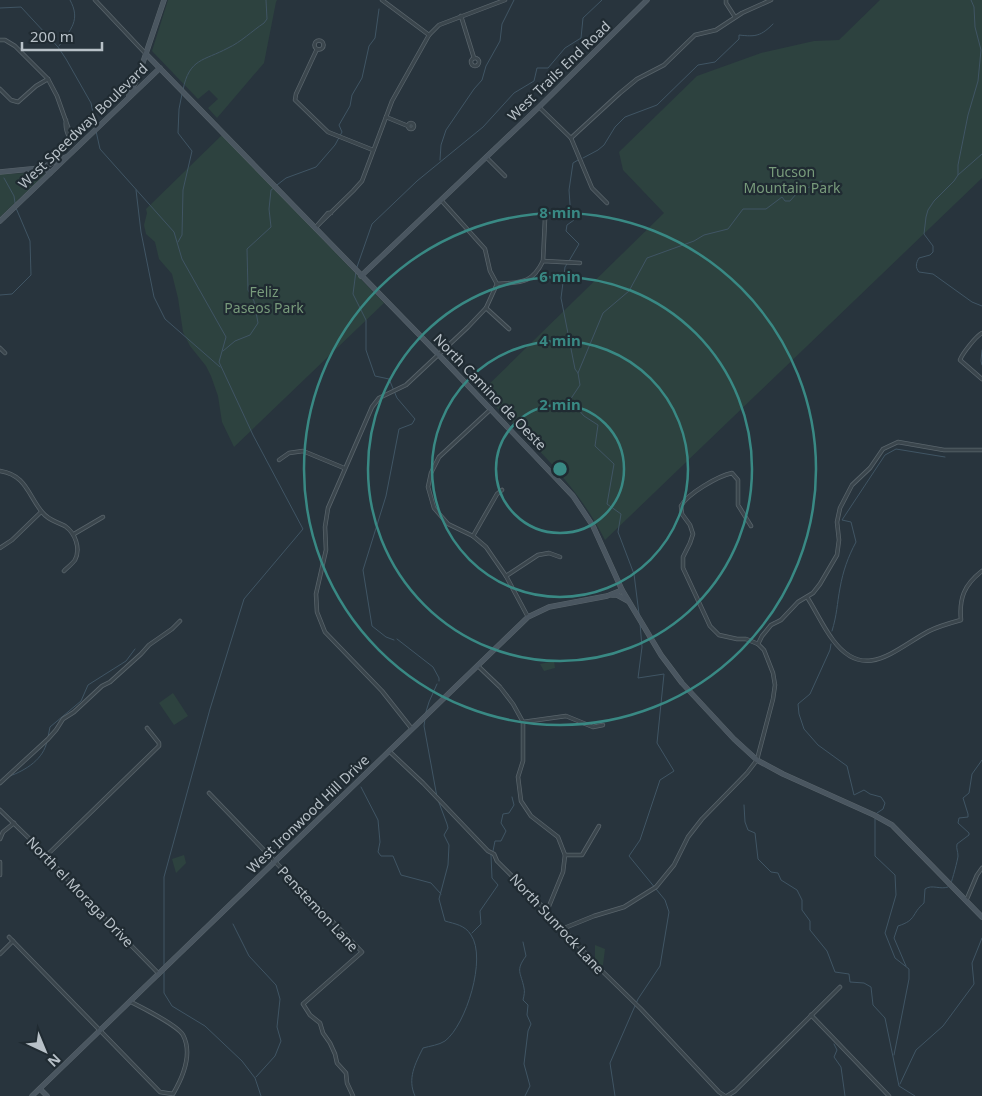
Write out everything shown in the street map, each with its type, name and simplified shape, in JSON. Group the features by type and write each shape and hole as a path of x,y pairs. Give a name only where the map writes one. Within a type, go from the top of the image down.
{"street":[{"name":"North Camino de Oeste","path":"94,0 438,354 573,496 593,526 622,590 669,668 734,739 757,760 782,774 874,815 892,825 982,917"},
{"path":"126,100 135,85 164,0"},
{"path":"382,0 429,35"},
{"path":"315,228 362,181 392,101 429,35 439,25 505,0"},
{"name":"West Trails End Road","path":"361,276 647,0"},
{"path":"726,0 726,3 736,17"},
{"path":"571,138 620,93 637,79 664,64 695,35 716,30 728,24 736,17 771,0"},
{"path":"461,16 474,58"},
{"path":"0,40 5,40 15,46 48,79 58,96 66,120 69,138 78,148"},
{"path":"317,49 293,99 328,132 373,150"},
{"name":"West Speedway Boulevard","path":"0,221 160,68"},
{"path":"0,89 16,103 36,86 48,79"},
{"path":"539,106 571,138 592,188 607,203"},
{"path":"386,117 408,126"},
{"path":"0,172 41,168 71,154"},
{"path":"486,157 504,176"},
{"path":"41,168 45,168 50,173"},
{"path":"441,200 485,249 490,271 497,284"},
{"path":"497,284 523,282 532,278 538,272 543,261 545,220"},
{"path":"543,261 580,263"},
{"path":"412,729 382,691 325,632 317,612 316,594 326,550 325,527 328,508 372,407 379,398 406,385 486,308 497,284"},
{"path":"486,308 509,329"},
{"path":"982,333 976,336 971,346 962,354 960,360 982,379"},
{"path":"0,348 5,353"},
{"path":"491,409 439,457 431,473 428,487 434,508 448,524 474,536 486,547 506,576 528,617"},
{"path":"758,644 771,625 780,620 798,602 816,589 837,555 839,540 837,522 840,508 852,485 870,468 884,449 898,442 944,450 982,450"},
{"path":"279,460 289,453 303,451 344,468"},
{"path":"0,471 10,472 22,481 41,512 50,520 64,526 74,534 78,550 74,561 64,571"},
{"path":"562,929 594,916 624,907 656,887 674,865 688,837 702,819 730,792 757,760 775,685 774,673 764,650 758,644 746,639 719,635 710,626 682,564 693,534 681,510 684,501 706,484 732,473 738,480 737,500 741,511 751,526"},
{"path":"474,536 497,494 502,490"},
{"path":"0,548 12,540 41,512"},
{"path":"74,534 103,517"},
{"path":"506,576 538,555 548,553 560,557"},
{"path":"807,597 833,641 850,656 866,662 886,657 929,631 961,620 960,607 962,597 972,579 982,571"},
{"name":"West Ironwood Hill Drive","path":"32,1096 528,617 549,607 610,595 622,590"},
{"path":"610,595 616,595 629,602"},
{"path":"0,783 48,739 63,719 74,712 102,686 110,682 149,645 180,621"},
{"path":"478,666 513,704 523,722 522,761 518,777 521,801 531,816 558,837 565,855 563,872 546,911"},
{"path":"523,722 566,716 593,727 603,725"},
{"path":"46,856 159,746 160,743 147,728"},
{"name":"North Sunrock Lane","path":"389,751 423,783 488,851 494,854 497,861 614,984 641,1009 719,1092 726,1096"},
{"path":"209,793 274,863"},
{"name":"North el Moraga Drive","path":"0,810 14,822 159,974"},
{"path":"0,839 3,832 14,822"},
{"path":"565,855 582,855 599,826"},
{"path":"0,862 0,875"},
{"name":"Penstemon Lane","path":"274,863 362,952 304,1004 310,1015 320,1023 323,1033 333,1048 337,1063 346,1073 347,1083 353,1096"},
{"path":"966,901 982,868"},
{"path":"9,937 160,1092 172,1094 180,1082 188,1054 182,1034 157,1016 131,1002"},
{"path":"0,954 13,941"},
{"path":"726,1096 735,1091 840,987"},
{"path":"811,1015 889,1096"},
{"path":"40,1089 47,1096"}],"green space":[{"path":"168,0 277,0 264,63 217,118 208,108 218,99 209,90 198,99 152,51"},
{"name":"Tucson Mountain Park","path":"880,0 982,0 982,178 605,540 580,499 565,480 533,444 481,392 664,213 623,170 619,152 697,76 761,53 814,41 839,40"},
{"name":"Feliz Paseos Park","path":"222,135 384,303 234,447 222,422 218,396 211,376 206,366 190,346 183,332 172,274 159,259 155,242 146,234 144,225 146,209"},
{"path":"42,170 45,172 44,175 0,217 0,174 32,173"},
{"path":"554,661 555,668 544,671 540,664"},
{"path":"173,693 188,716 174,725 159,703"},
{"path":"184,855 186,863 176,873 172,859"},
{"path":"595,945 605,949 603,965 601,966 595,959"}],"waterway":[{"path":"59,46 71,29 75,19 75,13 70,0"},
{"path":"183,90 189,72 194,66 233,46 264,23 267,19 266,0"},
{"path":"440,160 441,145 446,130 482,80 486,66 500,41 502,24 514,0"},
{"path":"357,267 372,224 417,181 483,127 514,93 534,81 537,68 548,68 565,48 581,38 583,18 602,0"},
{"path":"971,0 974,7 975,27 981,50 978,81 968,115 958,165 958,175 934,201 926,217 924,234 933,246 933,252 930,255 919,258 916,265 919,272 933,274 972,302 982,306"},
{"path":"0,8 21,7 58,47 91,103 96,127"},
{"path":"277,185 286,178 316,167 335,145 342,132 339,125 350,106 352,95 362,78 369,46 375,38 379,9"},
{"path":"583,158 604,145 615,127 625,117 657,105 698,65 715,62 739,39 739,35 758,35 773,24"},
{"path":"178,242 182,235 183,190 192,151 178,133 182,94"},
{"path":"96,131 100,149 174,232 182,259 226,337 219,362 253,435 303,529 244,599 210,709 164,877 164,965"},
{"path":"958,175 982,154"},
{"path":"569,261 579,244 566,231 567,225 574,220 571,219 569,190 573,163 578,160"},
{"path":"4,178 14,196 15,203"},
{"path":"578,373 603,313 629,291 647,258 694,241 704,235 728,229 743,209 766,209 782,197 785,201 790,201 797,193 822,181"},
{"path":"223,351 235,341 250,335 258,323 254,301 248,290 247,249 271,227 269,209 271,190 274,188"},
{"path":"136,190 141,232 154,297 165,319 220,367"},
{"path":"0,295 12,294 31,275 30,241 16,208"},
{"path":"567,264 561,298 580,385 570,400 584,416 598,425 595,446 614,464 607,504 621,514 618,532 634,574 639,614"},
{"path":"356,271 353,294 366,320 366,350 375,376 389,379 397,398 415,419 412,424 399,429 386,496 363,570 372,626 386,637 394,640"},
{"path":"982,350 982,365"},
{"path":"832,631 843,576 856,542 851,522 842,520 885,455 896,449 945,457"},
{"path":"615,1096 610,1063 638,999 660,966 669,912 665,900 629,856 640,840 660,780 674,771 657,743 664,674 638,678 642,647 640,623"},
{"path":"397,639 433,667 439,681"},
{"path":"831,644 810,694 798,704 799,714 804,729 818,745 847,766 854,795 864,790 881,797 885,803 883,809 877,813"},
{"path":"48,737 50,727 81,701 88,685 126,661 135,649"},
{"path":"425,715 437,684"},
{"path":"425,719 424,726 437,797"},
{"path":"10,776 22,771 33,763 42,753 47,741"},
{"path":"951,883 958,858 957,844 969,835 958,823 959,818 968,817 963,798 969,793 972,774 982,760"},
{"path":"361,787 378,820 380,842 378,852 381,856 393,856 401,875 431,883 441,894"},
{"path":"493,851 495,841 501,841 506,831 501,823 503,814 509,813 514,805 512,797"},
{"path":"415,1096 412,1078 417,1060 423,1048 445,1041 453,1033 467,1006 472,991 477,959 471,935 463,927 445,921 439,899 448,865 449,845 444,835 448,828 438,800"},
{"path":"744,805 745,822 748,830 755,833 758,859 771,872 778,873 781,880 797,890 802,900 802,910 810,921 810,930 827,951 835,972 849,974 850,982 864,983 871,987 873,1005 885,1018 899,1086 915,1096"},
{"path":"875,819 875,856 895,875 896,895 885,933 895,958 909,969 909,979 894,1055"},
{"path":"472,933 481,924 480,911 498,885 492,878 491,855"},
{"path":"906,966 894,938 898,926 911,919 924,903 925,889 930,887 948,887"},
{"path":"233,924 249,956 276,985 280,999 277,1027 281,1041 275,1056 256,1077"},
{"path":"900,1084 916,1050 943,1026 974,984 972,963 982,938"},
{"path":"523,942 526,956 521,965 520,972 524,989 523,1000 528,1005 527,1015 531,1024 528,1031 524,1064 530,1086 525,1096"},
{"path":"164,972 164,993 172,1006 205,1026 242,1061 255,1078 261,1096"},
{"path":"834,1044 837,1050 834,1057 841,1067 845,1096"}]}
